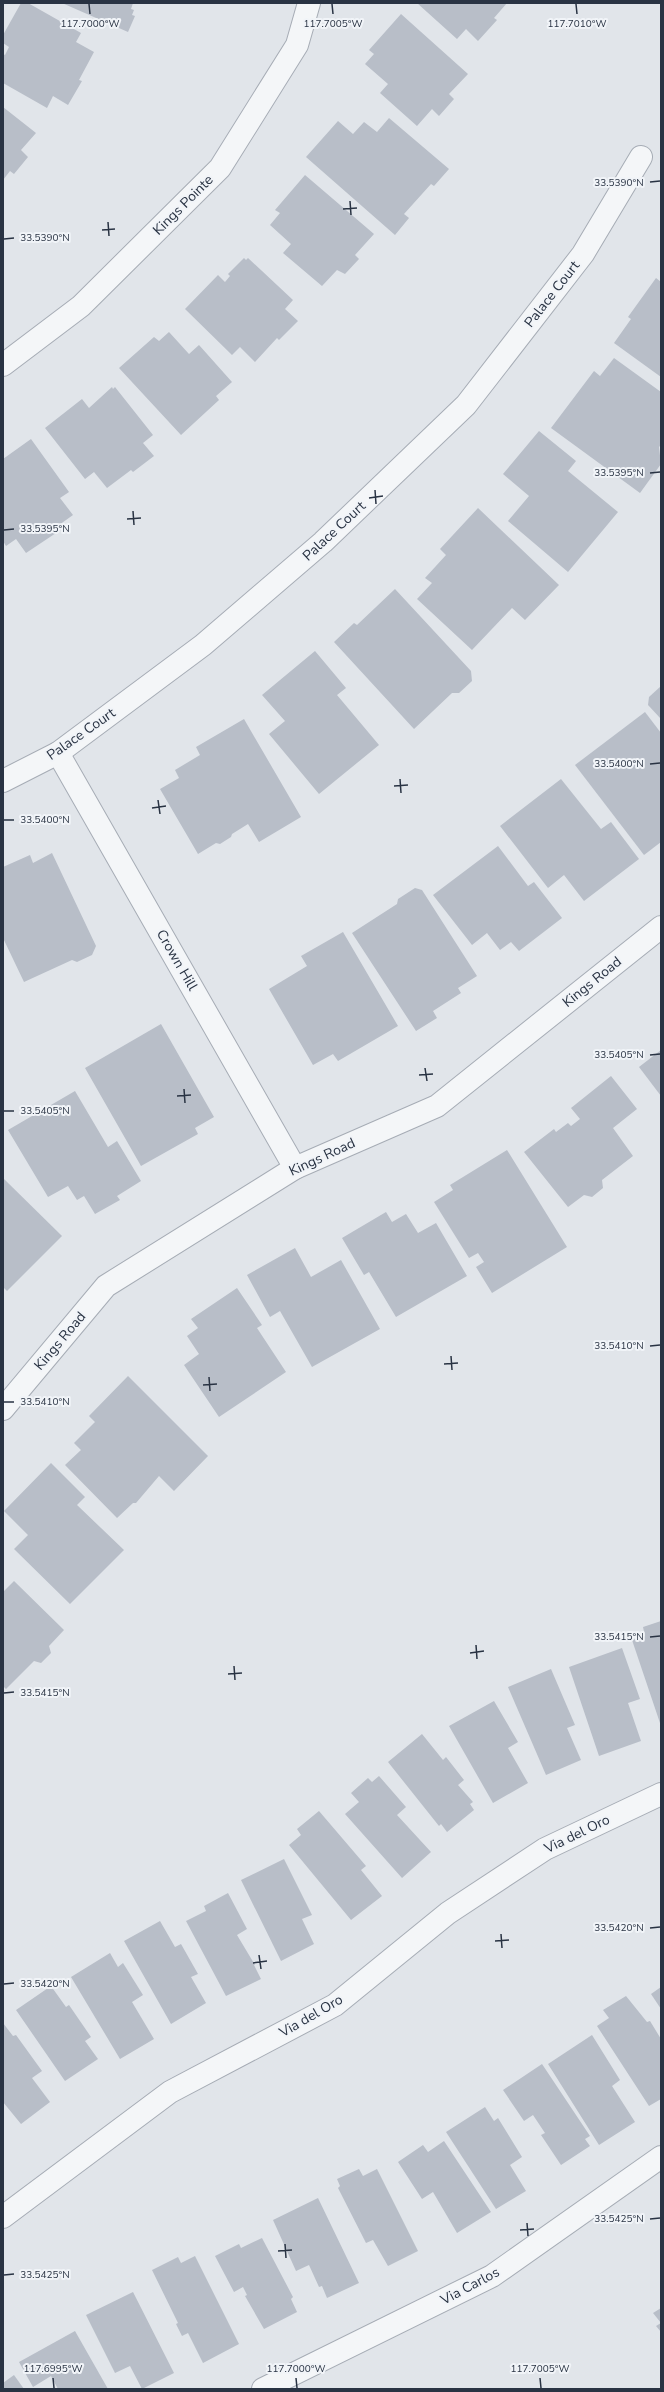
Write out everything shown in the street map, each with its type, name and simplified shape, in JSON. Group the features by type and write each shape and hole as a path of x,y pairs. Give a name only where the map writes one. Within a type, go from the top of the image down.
{"street":[{"name":"Kings Pointe","path":"3,364 81,306 220,168 297,45 309,3"},
{"name":"Palace Court","path":"3,781 58,753 203,645 324,542 466,405 583,254 641,157"},
{"name":"Crown Hill","path":"58,753 295,1168"},
{"name":"Kings Road","path":"3,1409 106,1286 295,1168 437,1106 661,927"},
{"name":"Via del Oro","path":"3,2217 170,2092 334,2005 448,1913 545,1848 661,1794"},
{"name":"Via Carlos","path":"263,2389 492,2276 661,2157"}],"building":[{"path":"21,3 28,3 81,33 76,42 94,52 79,80 82,81 68,105 53,96 47,108 3,83 3,54 5,55 9,47 3,43 3,35"},
{"path":"62,3 133,3 131,9 134,10 132,15 135,16 128,32"},
{"path":"417,3 507,3 494,18 497,20 478,41 466,29 457,39"},
{"path":"401,14 468,74 449,94 454,99 439,116 432,109 417,126 380,93 388,84 365,64 374,54 369,50"},
{"path":"3,107 36,133 21,150 28,157 14,174 10,171 3,180"},
{"path":"389,118 449,169 434,186 431,184 404,214 409,218 395,235 306,157 338,121 353,134 364,122 377,132"},
{"path":"305,175 374,234 355,255 359,259 345,274 337,270 322,286 283,253 291,244 270,225 280,213 275,210"},
{"path":"244,258 246,260 248,258 293,300 285,309 298,321 279,340 277,338 255,362 240,347 232,355 185,309 218,275 225,282 230,276 228,274"},
{"path":"656,278 661,282 661,377 614,343 631,319 628,317"},
{"path":"169,332 189,354 199,345 232,382 216,396 219,400 181,435 119,368 154,337 159,341"},
{"path":"614,358 661,392 661,445 659,447 661,464 640,493 551,428 594,371 600,376"},
{"path":"112,387 113,389 115,387 153,435 143,443 154,456 133,472 131,470 107,488 94,472 85,479 45,428 82,399 89,408"},
{"path":"539,431 576,461 568,471 618,512 568,572 508,521 529,496 503,474"},
{"path":"31,439 69,492 60,498 73,515 59,525 62,529 26,553 16,539 6,546 3,541 3,459"},
{"path":"478,508 559,585 525,620 512,608 472,650 417,599 432,583 425,578 446,555 440,549"},
{"path":"395,589 471,671 472,681 459,693 452,693 414,729 334,642 354,623 357,625"},
{"path":"315,651 346,688 337,695 379,745 319,794 269,734 285,721 262,695"},
{"path":"661,686 661,719 648,705 649,697"},
{"path":"645,712 661,733 661,842 644,855 575,765"},
{"path":"244,719 301,817 259,842 248,824 220,844 216,843 198,854 160,789 179,778 175,770 200,755 196,747"},
{"path":"561,779 601,829 611,822 639,859 584,901 564,875 548,888 500,826"},
{"path":"498,846 528,886 534,882 562,918 519,951 511,942 500,950 487,933 472,945 433,895"},
{"path":"52,853 96,946 92,955 77,962 72,960 24,982 3,938 3,867 30,855 33,863"},
{"path":"415,888 422,890 477,976 458,988 461,993 433,1011 437,1018 416,1031 352,933 397,904 398,899"},
{"path":"343,932 398,1026 338,1061 333,1054 313,1065 269,989 307,966 301,956"},
{"path":"161,1024 214,1117 195,1128 198,1134 141,1166 85,1068"},
{"path":"661,1050 661,1096 639,1067"},
{"path":"611,1076 637,1109 613,1128 633,1156 602,1180 603,1188 592,1197 584,1195 568,1207 524,1152 554,1129 556,1132 568,1123 571,1126 580,1119 571,1108"},
{"path":"75,1091 108,1147 117,1141 141,1181 117,1196 120,1200 95,1214 84,1196 77,1200 68,1186 48,1197 8,1130"},
{"path":"507,1150 567,1247 492,1293 476,1267 484,1262 478,1253 469,1258 434,1202 453,1190 450,1185"},
{"path":"3,1178 62,1236 7,1291 3,1287"},
{"path":"386,1212 392,1222 406,1214 418,1233 436,1223 467,1276 396,1317 369,1272 364,1275 342,1238"},
{"path":"295,1248 311,1277 341,1260 380,1329 312,1367 280,1311 270,1317 247,1275"},
{"path":"237,1288 262,1325 257,1328 286,1372 219,1417 184,1365 199,1354 187,1336 198,1328 191,1319"},
{"path":"128,1376 208,1456 174,1491 159,1476 136,1503 133,1503 117,1518 65,1465 81,1450 74,1443 95,1422 89,1416"},
{"path":"51,1463 85,1497 77,1505 124,1550 70,1604 14,1549 28,1535 4,1511"},
{"path":"14,1581 64,1630 49,1646 51,1653 41,1663 34,1661 6,1689 3,1686 3,1592"},
{"path":"661,1621 661,1726 632,1640 645,1636 643,1627"},
{"path":"622,1648 640,1699 628,1703 641,1741 599,1756 569,1667"},
{"path":"551,1669 575,1725 567,1728 581,1760 546,1775 508,1687"},
{"path":"494,1701 518,1742 508,1748 528,1783 493,1803 449,1726"},
{"path":"422,1734 443,1760 446,1757 464,1780 458,1785 473,1802 470,1804 474,1810 447,1832 441,1824 439,1826 388,1762"},
{"path":"379,1776 406,1807 397,1815 431,1852 402,1878 345,1814 359,1802 351,1793 368,1778 372,1782"},
{"path":"319,1811 366,1866 361,1870 382,1896 351,1920 289,1845 301,1835 297,1829"},
{"path":"284,1859 312,1915 302,1919 314,1944 281,1961 241,1880"},
{"path":"228,1893 247,1929 237,1935 255,1965 261,1979 226,1996 186,1921 206,1911 204,1906"},
{"path":"160,1921 175,1947 181,1944 198,1974 191,1977 206,2003 171,2024 124,1941"},
{"path":"110,1953 118,1967 123,1963 143,1995 132,2002 154,2039 120,2059 71,1977"},
{"path":"51,1986 66,2007 69,2005 91,2037 85,2041 98,2059 65,2081 16,2010"},
{"path":"661,1987 661,2009 651,1994"},
{"path":"626,1996 647,2022 650,2021 661,2039 661,2099 649,2106 597,2026 609,2018 603,2010"},
{"path":"3,2023 13,2036 16,2035 42,2071 32,2078 50,2102 21,2124 3,2102"},
{"path":"592,2035 620,2080 612,2086 635,2122 599,2145 548,2064"},
{"path":"542,2064 590,2136 585,2139 590,2146 561,2165 541,2135 545,2133 533,2115 524,2121 503,2090"},
{"path":"485,2107 494,2121 498,2118 522,2157 510,2165 526,2191 496,2209 446,2132"},
{"path":"444,2141 491,2212 457,2233 433,2192 422,2199 398,2162 423,2145 428,2152"},
{"path":"359,2169 363,2176 377,2169 418,2251 388,2266 373,2240 366,2243 338,2188 340,2186 337,2179"},
{"path":"318,2198 359,2283 327,2298 322,2286 319,2287 309,2265 296,2271 273,2220"},
{"path":"262,2238 293,2297 291,2299 297,2312 264,2329 245,2296 247,2295 243,2287 234,2292 215,2256 239,2244 241,2248"},
{"path":"195,2256 239,2344 203,2363 188,2333 182,2336 176,2324 178,2323 152,2270 178,2257 181,2263"},
{"path":"133,2292 174,2373 142,2389 130,2366 115,2373 86,2315"},
{"path":"661,2308 661,2323 653,2313"},
{"path":"661,2323 661,2332 656,2326"},
{"path":"75,2331 108,2389 58,2389 51,2376 33,2387 19,2362"},
{"path":"14,2375 24,2389 3,2389 3,2383"}]}
